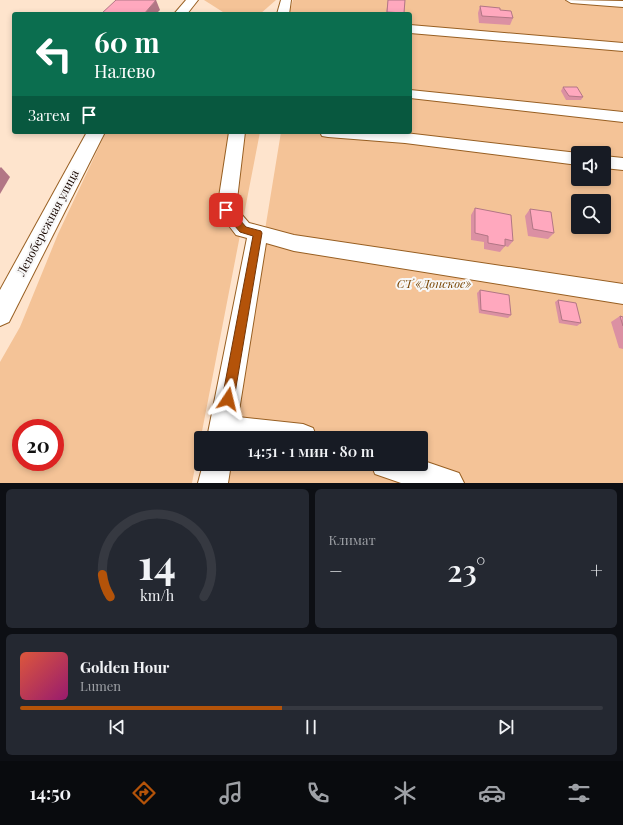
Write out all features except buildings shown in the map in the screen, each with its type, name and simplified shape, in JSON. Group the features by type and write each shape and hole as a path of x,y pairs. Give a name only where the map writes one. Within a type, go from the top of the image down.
{"main road":[{"path":"182,12 192,0"},
{"name":"Левобережная улица","path":"0,314 95,134"}],"lane":[{"path":"283,12 286,0"},
{"path":"570,0 623,4"},
{"path":"412,29 623,47"},
{"path":"412,94 623,117"},
{"path":"237,134 226,210 243,229 294,243 623,294"},
{"path":"354,134 405,138 571,158"},
{"path":"611,163 623,164"},
{"path":"223,431 258,233"},
{"path":"213,483 216,471"},
{"path":"409,471 449,483"}],"green space":[{"path":"204,0 276,0 262,12 223,12"},
{"name":"СТ «Донское»","path":"293,0 623,0 623,483 224,483 226,471 428,471 428,431 232,431 281,134 412,134 412,12 290,12"},
{"path":"105,134 260,134 202,431 194,431 194,471 192,483 0,483 0,362 20,327 58,234"}],"route":[{"path":"226,210 243,229 258,233 228,399"}]}
